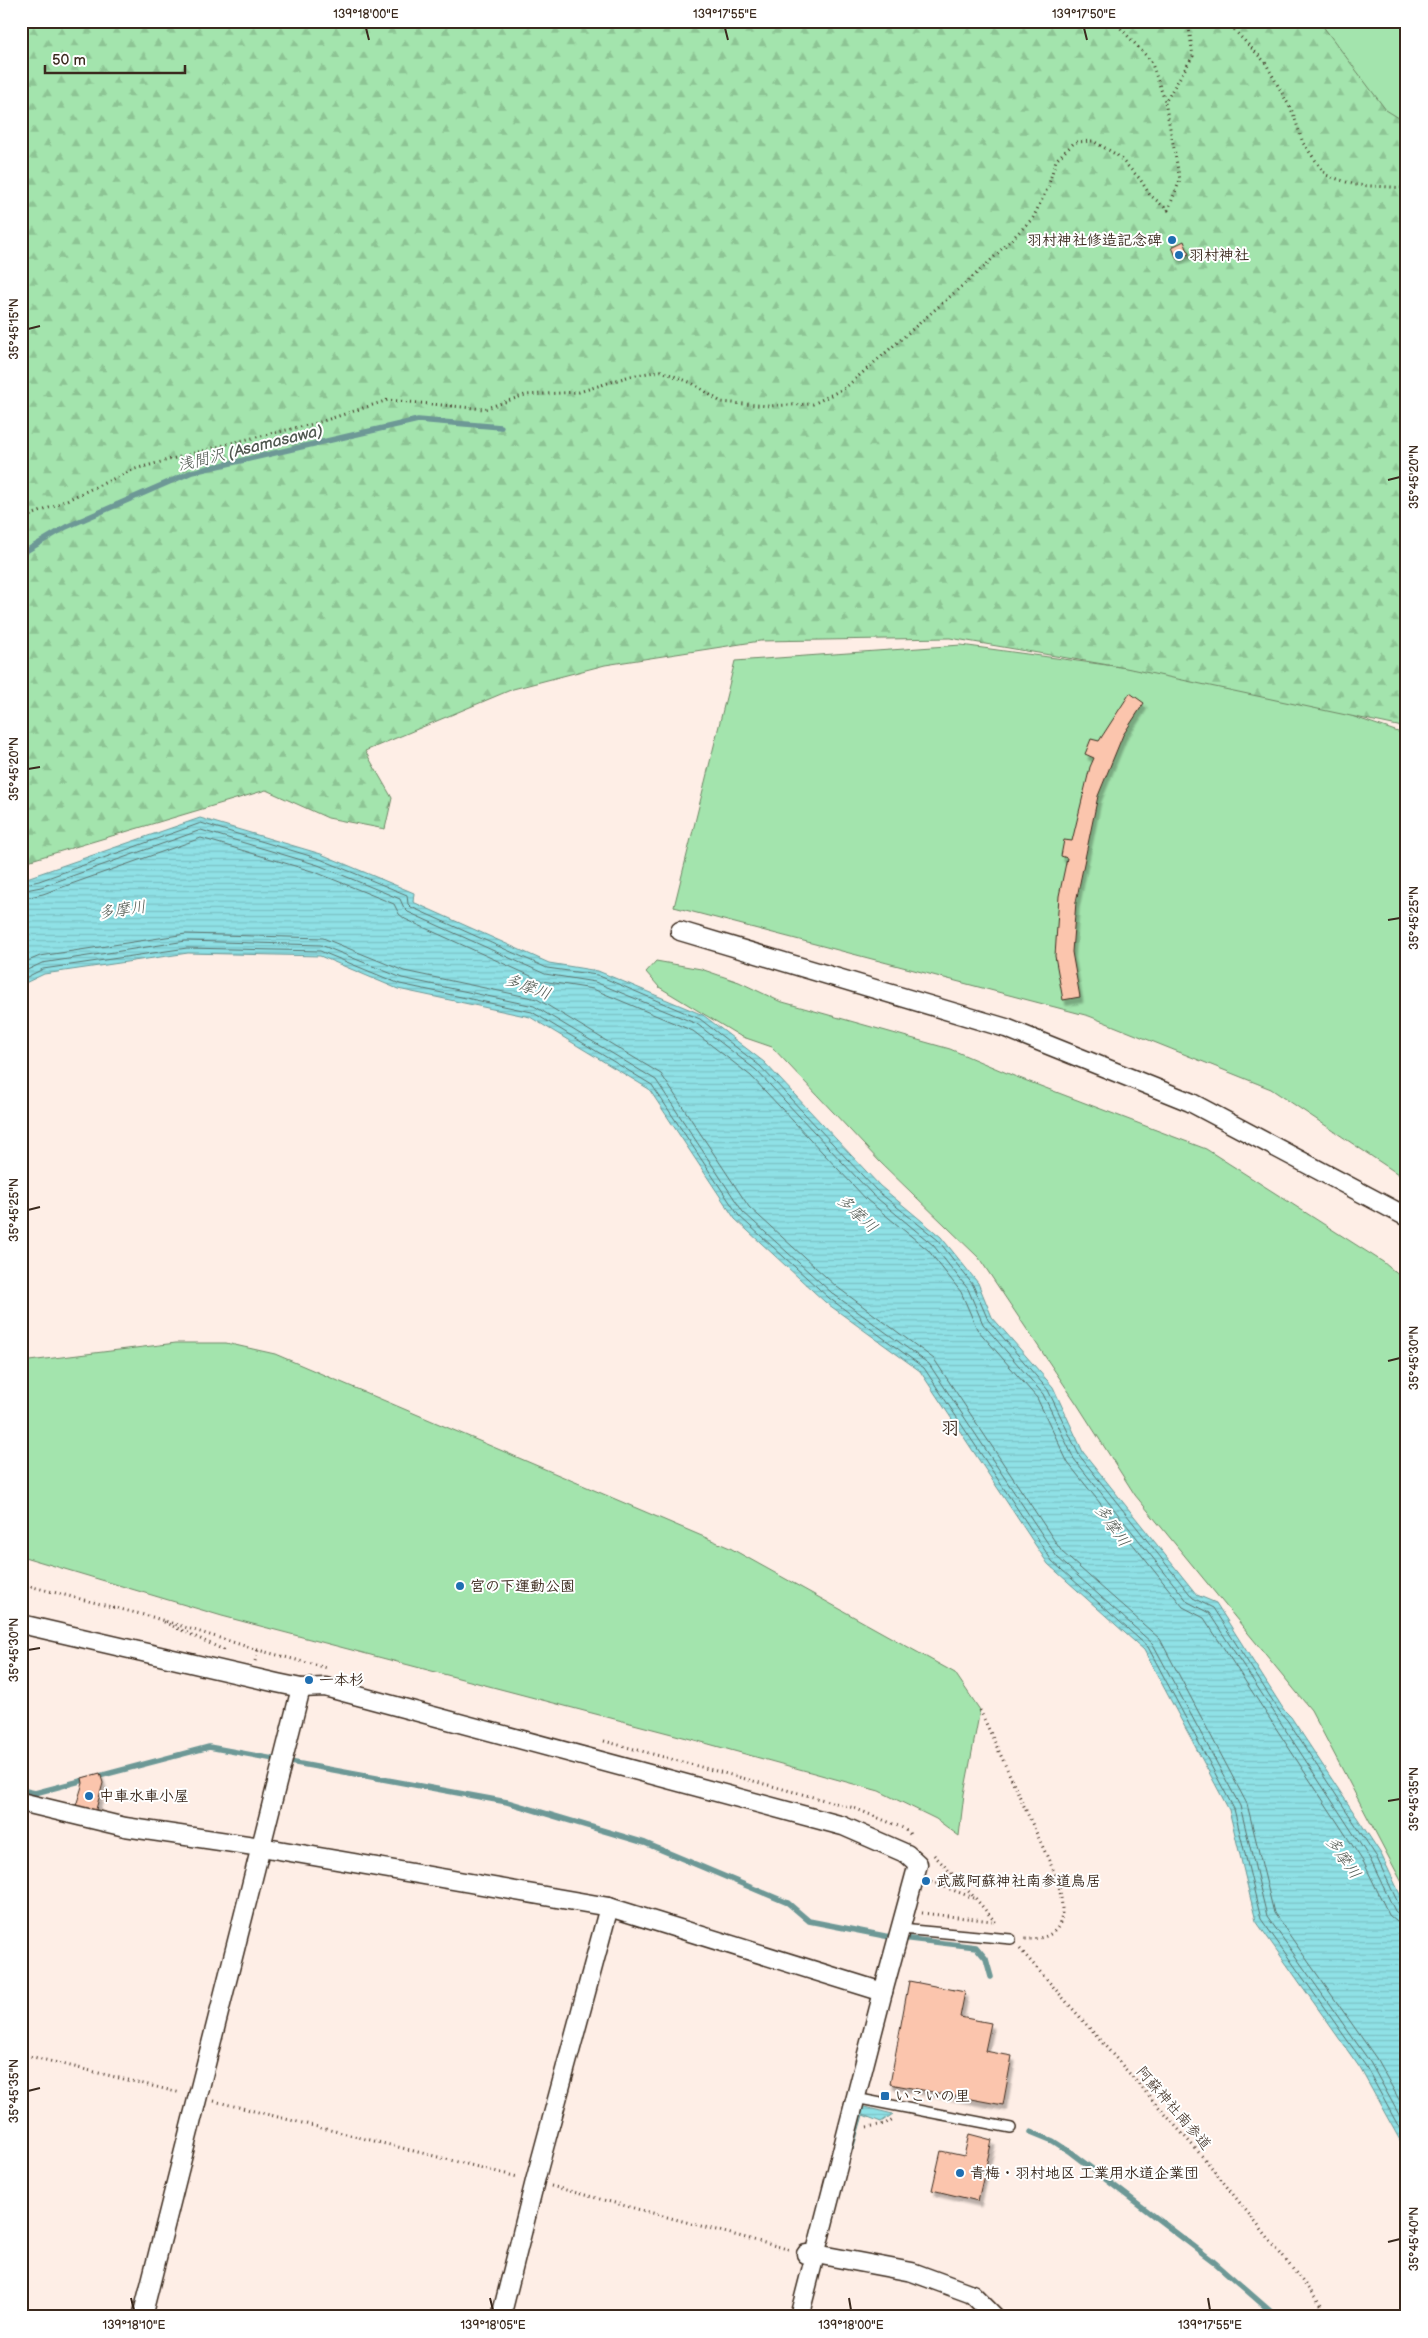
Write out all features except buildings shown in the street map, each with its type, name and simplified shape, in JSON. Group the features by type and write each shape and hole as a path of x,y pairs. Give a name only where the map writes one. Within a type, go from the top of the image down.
{"street":[{"path":"680,931 1006,1028 1190,1102 1407,1217"},
{"path":"21,1624 301,1688 325,1687 842,1826 907,1854 918,1864 811,2254 799,2317"},
{"path":"142,2317 301,1688"},
{"path":"21,1802 125,1827 261,1847 609,1907 883,1992"},
{"path":"501,2317 535,2181 609,1907"},
{"path":"811,2254 912,2272 972,2294 995,2317"}],"lane":[{"path":"899,1935 1011,1939"},
{"path":"855,2098 1011,2128"}],"path":[{"path":"21,519 135,469 235,442 317,423 388,400 484,409 524,395 579,392 630,376 661,370 692,383 721,402 768,406 813,404 845,388 985,266 1033,218 1048,187 1056,160 1075,142 1094,141 1117,155 1140,179 1150,195 1168,210 1180,180 1165,102 1151,61 1114,21"},
{"path":"1165,102 1193,56 1188,21"},
{"path":"1222,21 1234,30 1265,62 1293,113 1303,144 1326,175 1355,185 1407,188"},
{"path":"21,1584 152,1617 227,1652"},
{"path":"249,1662 254,1664 258,1650"},
{"path":"980,1710 1057,1878 1063,1904 1062,1922 1051,1935 1035,1940 1011,1939"},
{"name":"阿蘇神社南参道","path":"933,1854 976,1899 993,1921 1011,1939 1208,2163 1331,2317"},
{"path":"928,1890 930,1882 976,1899"},
{"path":"924,1906 922,1914 993,1921"},
{"path":"21,2054 535,2181 811,2254"},
{"path":"860,2129 885,2124 893,2120 898,2106"}],"green space":[{"path":"21,21 1319,21 1386,110 1407,123 1407,728 1126,668 950,638 760,641 605,665 513,689 365,751 392,798 385,829 328,818 266,790 21,863"},
{"path":"1264,21 1407,21 1407,153"},
{"path":"961,645 1267,687 1407,735 1407,1180 1271,1089 1089,1016 674,907 735,661"},
{"path":"656,961 701,969 739,982 779,1001 950,1049 1014,1076 1206,1149 1383,1262 1407,1282 1407,1892 1311,1710 1135,1495 1077,1404 979,1258 880,1162 772,1047 740,1036 659,987 646,972"},
{"name":"宮の下運動公園","path":"176,1343 226,1343 275,1354 730,1548 955,1673 980,1710 964,1794 959,1836 936,1819 879,1791 687,1738 222,1616 21,1556 21,1362"}],"water":[{"name":"多摩川","path":"200,818 321,854 414,893 413,902 549,963 598,971 703,1015 764,1062 880,1186 941,1237 978,1283 992,1317 1053,1387 1083,1452 1197,1595 1216,1603 1284,1710 1291,1717 1381,1854 1407,1909 1407,2153 1360,2068 1256,1921 1229,1810 1144,1650 1048,1564 920,1371 825,1302 735,1219 649,1089 530,1017 398,989 320,956 188,953 44,974 21,985 21,880"},
{"path":"860,2106 893,2114 881,2122 863,2115 853,2150 849,2150"}],"waterway":[{"name":"浅間沢 (Asamasawa)","path":"21,554 66,527 192,472 418,420 501,427"},
{"path":"21,1790 35,1793 209,1747 507,1802 645,1843 788,1903 809,1921 885,1936 976,1947 986,1959 991,1977"},
{"path":"1031,2132 1053,2141 1070,2152 1213,2261 1277,2317"}],"place":[{"name":"羽村神社修造記念碑","path":"1172,240"},
{"name":"羽村神社","path":"1179,255"},
{"name":"宮の下運動公園","path":"460,1586"},
{"name":"一本杉","path":"309,1680"},
{"name":"中車水車小屋","path":"89,1796"},
{"name":"武蔵阿蘇神社南参道鳥居","path":"926,1881"},
{"name":"いこいの里","path":"885,2096"},
{"name":"青梅・羽村地区 工業用水道企業団","path":"960,2173"}],"district":[{"name":"羽","path":"950,1428"}]}
